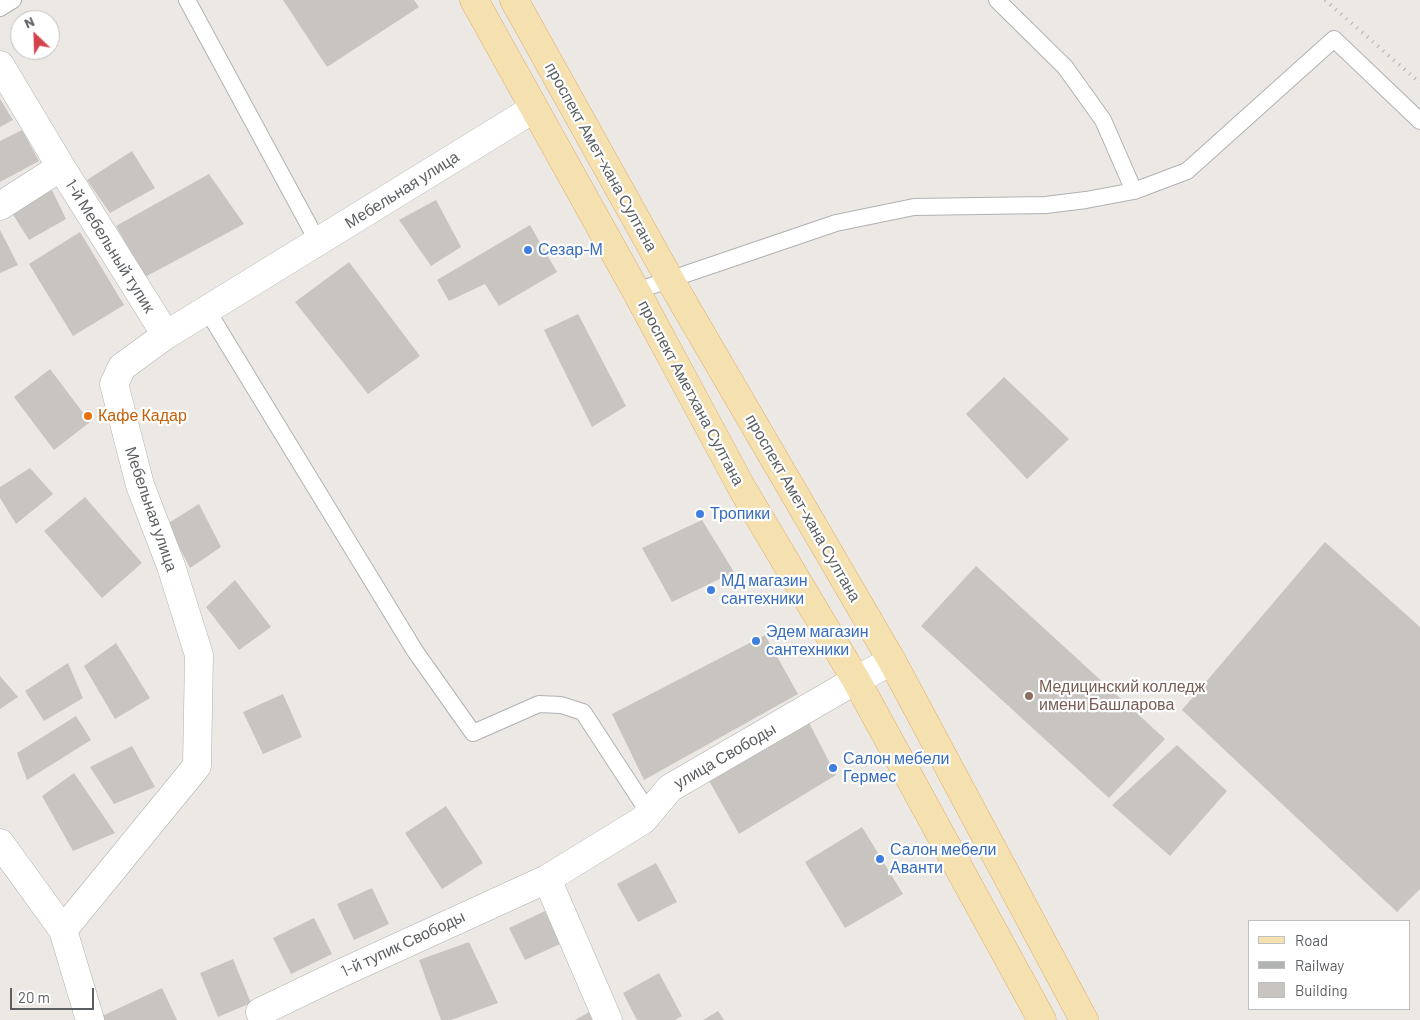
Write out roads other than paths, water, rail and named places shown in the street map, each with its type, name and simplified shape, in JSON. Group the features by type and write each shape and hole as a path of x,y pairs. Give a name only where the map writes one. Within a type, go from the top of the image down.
{"main road":[{"name":"проспект Аметхана Султана","path":"474,0 531,109 636,291 742,490 856,680 1042,1020"},
{"name":"проспект Амет-хана Султана","path":"514,0 670,280 892,661 1084,1020"}],"street":[{"path":"0,65 61,167"},
{"name":"Мебельная улица","path":"63,930 197,766 199,655 171,566 140,485 114,384 122,367 166,335 531,109 566,92"},
{"name":"1-й Мебельный тупик","path":"0,206 61,167 166,335"},
{"name":"улица Свободы","path":"547,879 644,820 670,788 892,661"},
{"path":"0,843 63,930 90,1020"},
{"path":"547,879 608,1020"},
{"name":"1-й тупик Свободы","path":"260,1012 337,974 547,879"}],"lane":[{"path":"0,8 13,0"},
{"path":"187,0 318,242"},
{"path":"997,0 1071,74 1103,120 1134,191"},
{"path":"636,291 836,223 914,207 1046,206 1134,191 1187,171 1334,39 1420,122"},
{"path":"208,310 415,652 472,733 539,704 561,705 583,712 649,813"}],"railway":[{"path":"1325,0 1420,83"}],"place":[{"name":"Сезар-М","path":"528,250"},
{"name":"Кафе Кадар","path":"88,416"},
{"name":"Тропики","path":"700,514"},
{"name":"МД магазин сантехники","path":"711,590"},
{"name":"Эдем магазин сантехники","path":"756,641"},
{"name":"Медицинский колледж имени Башларова","path":"1029,696"},
{"name":"Салон мебели Гермес","path":"833,768"},
{"name":"Салон мебели Аванти","path":"880,859"}]}
